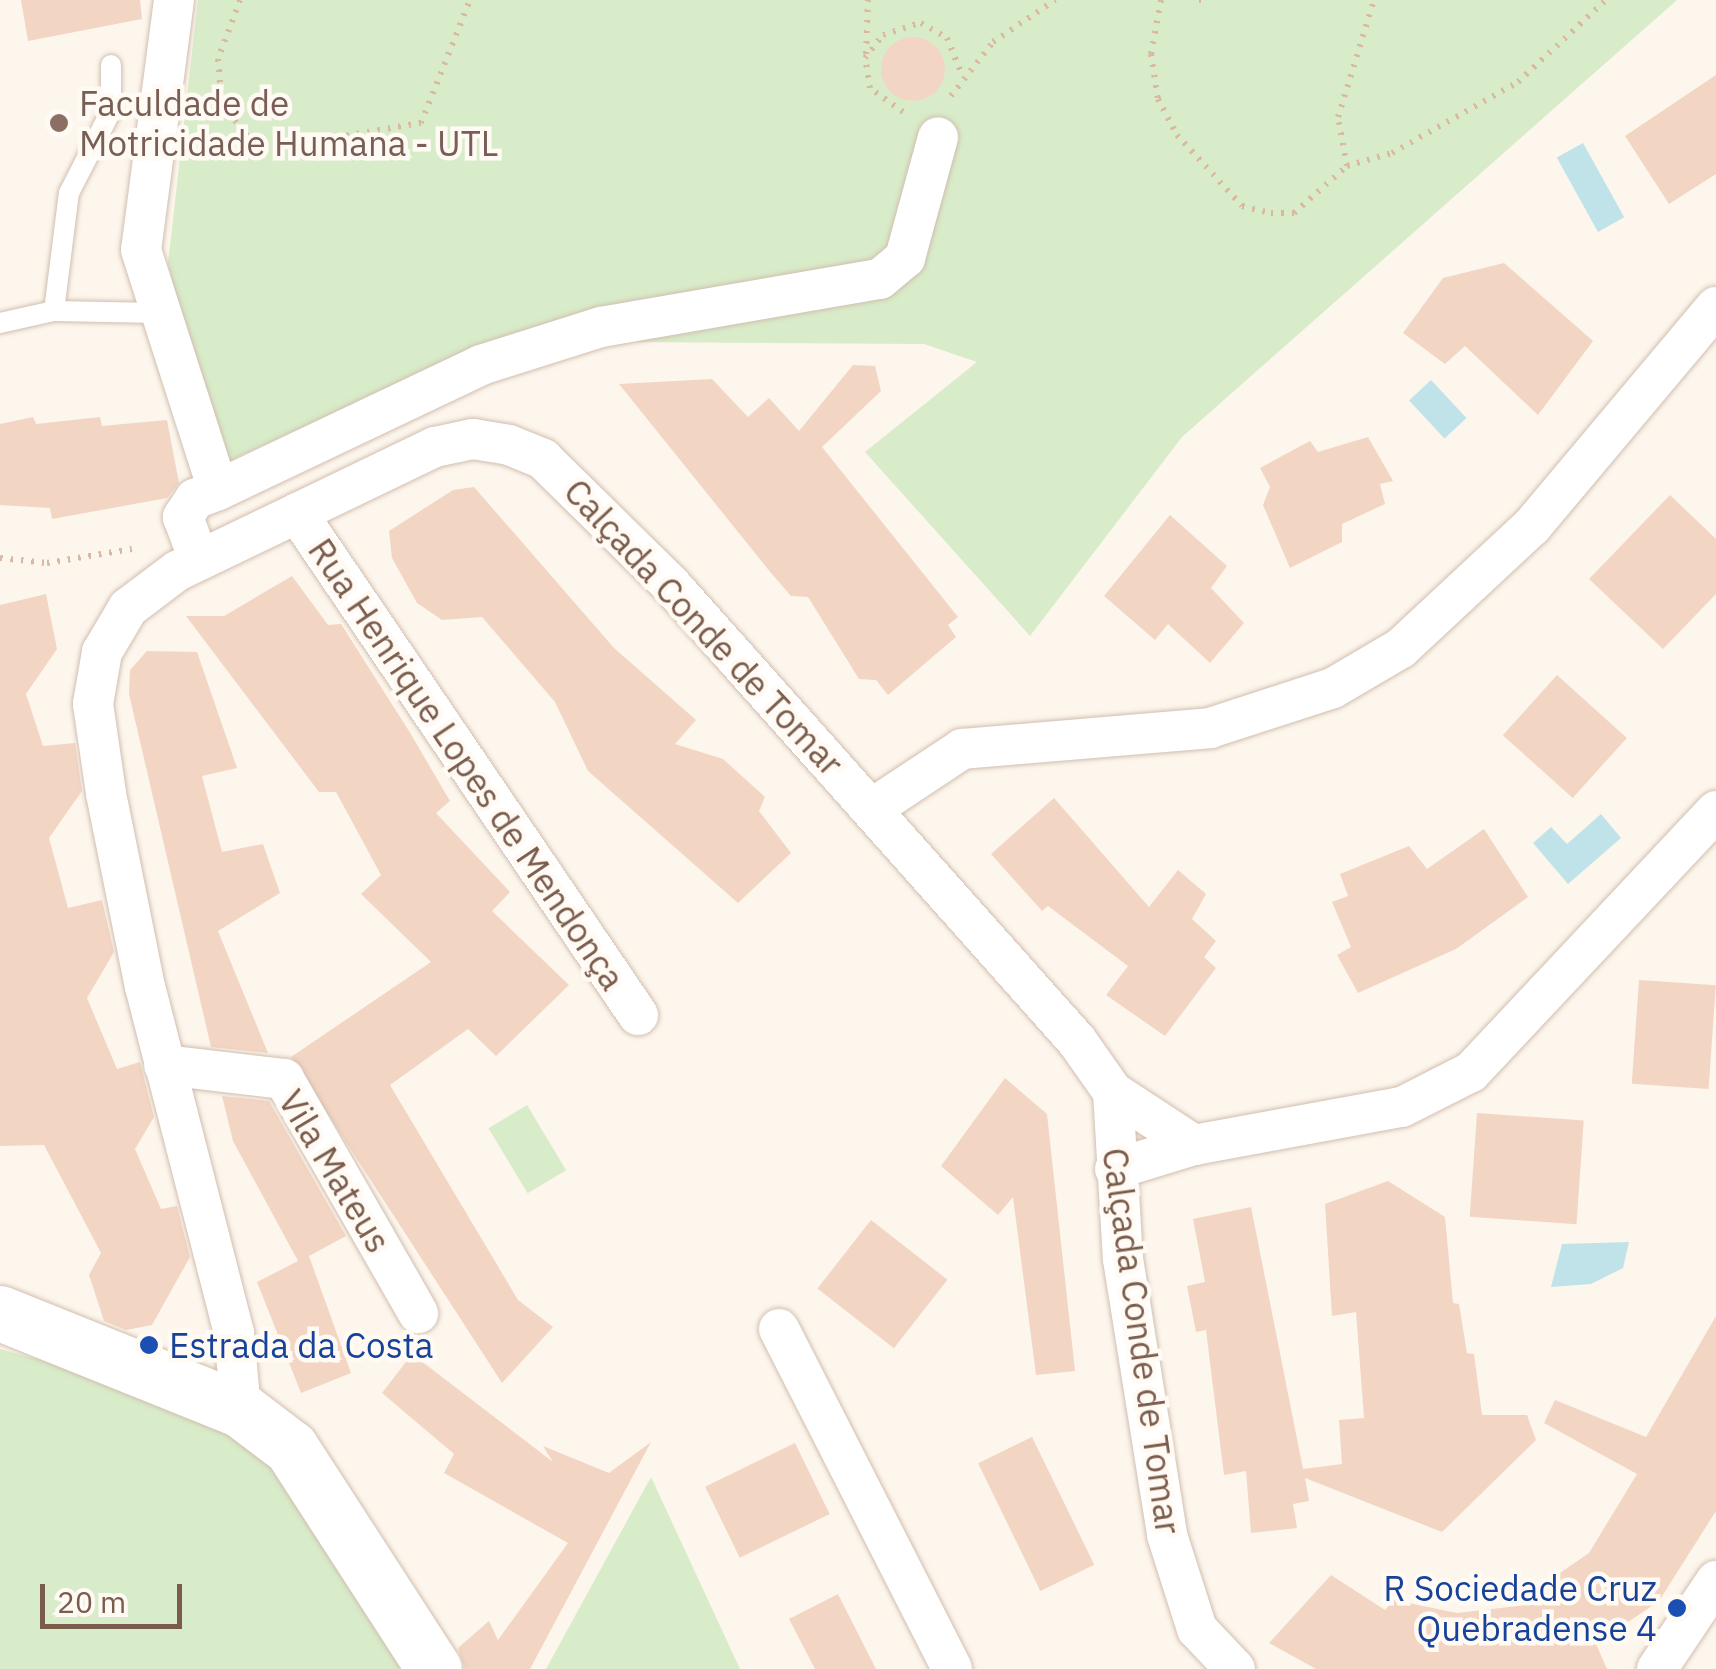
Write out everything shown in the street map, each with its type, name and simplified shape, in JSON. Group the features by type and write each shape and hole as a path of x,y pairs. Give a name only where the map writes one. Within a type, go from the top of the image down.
{"street":[{"path":"174,0 141,250 218,490"},
{"path":"195,549 183,517 195,499 481,365 602,327 880,279 905,258 941,123"},
{"path":"874,808 962,749 1210,728 1333,688 1401,648 1532,526 1716,307"},
{"name":"Calçada Conde de Tomar","path":"242,1410 234,1333 164,1066 93,704 113,627 147,590 195,549 297,513 435,447 473,438 543,459 624,536 874,808 1112,1092 1115,1169 1139,1375 1180,1591 1197,1629 1234,1669"},
{"name":"Rua Henrique Lopes de Mendonça","path":"297,513 638,1014"},
{"path":"1115,1169 1194,1145 1402,1107 1471,1072 1716,810"},
{"name":"Vila Mateus","path":"164,1066 284,1078 418,1313"},
{"path":"1112,1092 1194,1145"},
{"path":"0,1313 242,1410 291,1448 322,1488 434,1669"},
{"path":"779,1329 952,1669"},
{"path":"1658,1669 1716,1581"}],"lane":[{"path":"54,310 69,194 111,111 112,65"},
{"path":"0,323 54,310 159,312"}],"path":[{"path":"240,0 218,59 222,104 246,136 274,148 421,123 470,0"},
{"path":"868,0 865,58 870,88 892,110 941,123 963,77 993,42 1056,0"},
{"path":"1161,0 1152,54 1158,99 1177,136 1242,206 1294,213 1347,166 1392,153 1518,82 1606,0"},
{"path":"1347,166 1338,116 1374,0"},
{"path":"865,58 883,35 922,23 947,38 963,77"},
{"path":"0,558 47,562 195,549"}],"green space":[{"path":"198,0 1677,0 1182,437 1030,636 865,452 977,362 924,344 490,341 216,467 168,263"},
{"path":"527,1105 566,1170 528,1193 488,1128"},
{"path":"0,1349 77,1370 263,1450 411,1669 0,1669"},
{"path":"651,1477 740,1669 546,1669"}],"water":[{"path":"1583,143 1624,217 1598,232 1557,158"},
{"path":"1431,380 1466,418 1445,438 1409,400"},
{"path":"1601,814 1621,838 1568,884 1533,843 1551,827 1567,844"},
{"path":"1629,1242 1623,1268 1591,1284 1551,1287 1562,1244"}],"building":[{"path":"21,0 140,0 142,19 28,41"},
{"path":"913,37 935,47 945,69 935,91 913,101 891,91 881,69 891,47"},
{"path":"1716,75 1716,174 1669,204 1625,136"},
{"path":"1504,263 1593,341 1538,415 1465,346 1445,364 1403,333 1443,278"},
{"path":"853,365 875,366 881,391 822,447 958,617 948,625 956,637 888,695 876,680 859,679 808,597 791,596 619,384 712,379 748,417 769,398 799,431"},
{"path":"33,417 36,424 100,417 102,426 167,420 179,483 167,498 52,519 50,508 0,505 0,424"},
{"path":"1368,437 1393,481 1380,484 1385,504 1342,524 1342,542 1290,568 1263,505 1270,487 1260,468 1310,441 1318,452"},
{"path":"474,487 614,648 696,720 675,744 723,759 765,797 759,811 791,853 738,903 588,771 555,702 482,617 442,620 417,603 392,558 389,531 453,490"},
{"path":"1670,495 1716,539 1716,594 1663,649 1589,579"},
{"path":"1170,515 1227,566 1211,588 1244,623 1210,663 1168,624 1155,640 1104,596"},
{"path":"292,576 328,625 341,624 409,731 450,801 436,813 510,892 492,911 569,985 496,1056 468,1029 390,1085 518,1300 553,1327 502,1383 291,1057 431,962 361,894 381,875 336,792 319,792 186,616 224,616"},
{"path":"46,594 57,649 26,694 43,746 75,743 82,791 49,838 68,908 102,900 114,952 87,998 117,1069 140,1062 154,1117 135,1149 161,1209 177,1206 190,1257 152,1325 126,1330 104,1321 89,1275 101,1253 44,1145 0,1146 0,605"},
{"path":"147,651 197,652 237,768 202,776 222,852 263,844 280,893 218,931 268,1053 211,1047 129,694 130,670"},
{"path":"1557,675 1627,738 1573,798 1503,735"},
{"path":"1054,798 1149,907 1178,870 1206,894 1192,919 1216,941 1204,957 1216,968 1165,1036 1106,995 1128,966 1048,906 1042,911 991,854"},
{"path":"1484,829 1528,897 1456,949 1358,993 1337,955 1351,947 1332,902 1348,896 1340,874 1409,846 1427,869"},
{"path":"1639,980 1716,985 1709,1089 1632,1084"},
{"path":"1005,1078 1047,1114 1075,1371 1036,1375 1013,1197 998,1215 941,1166"},
{"path":"222,1096 269,1101 346,1236 309,1256 351,1373 301,1393 257,1282 298,1261 233,1141"},
{"path":"1477,1113 1584,1120 1576,1224 1470,1217"},
{"path":"1388,1181 1445,1217 1453,1303 1459,1304 1467,1353 1474,1354 1482,1415 1527,1415 1536,1440 1442,1532 1305,1478 1309,1501 1293,1504 1297,1528 1251,1533 1246,1471 1224,1475 1206,1330 1196,1332 1187,1286 1205,1282 1193,1219 1251,1207 1303,1469 1342,1464 1339,1420 1364,1418 1356,1312 1332,1316 1325,1204"},
{"path":"871,1220 947,1280 894,1348 817,1289"},
{"path":"1716,1316 1716,1511 1659,1601 1596,1644 1607,1669 1316,1669 1269,1643 1331,1575 1385,1610 1394,1600 1457,1613 1568,1600 1557,1575 1589,1553 1637,1474 1544,1423 1555,1400 1646,1437"},
{"path":"412,1354 553,1462 543,1446 609,1473 651,1442 530,1669 465,1669 458,1648 489,1621 498,1640 568,1543 444,1473 454,1454 382,1393"},
{"path":"1032,1437 1094,1565 1040,1591 978,1463"},
{"path":"795,1443 830,1514 740,1558 705,1487"},
{"path":"838,1594 876,1669 815,1669 789,1619"}],"place":[{"name":"Faculdade de Motricidade Humana - UTL","path":"59,123"},
{"name":"Estrada da Costa","path":"149,1345"},
{"name":"R Sociedade Cruz Quebradense 4","path":"1677,1608"}]}
